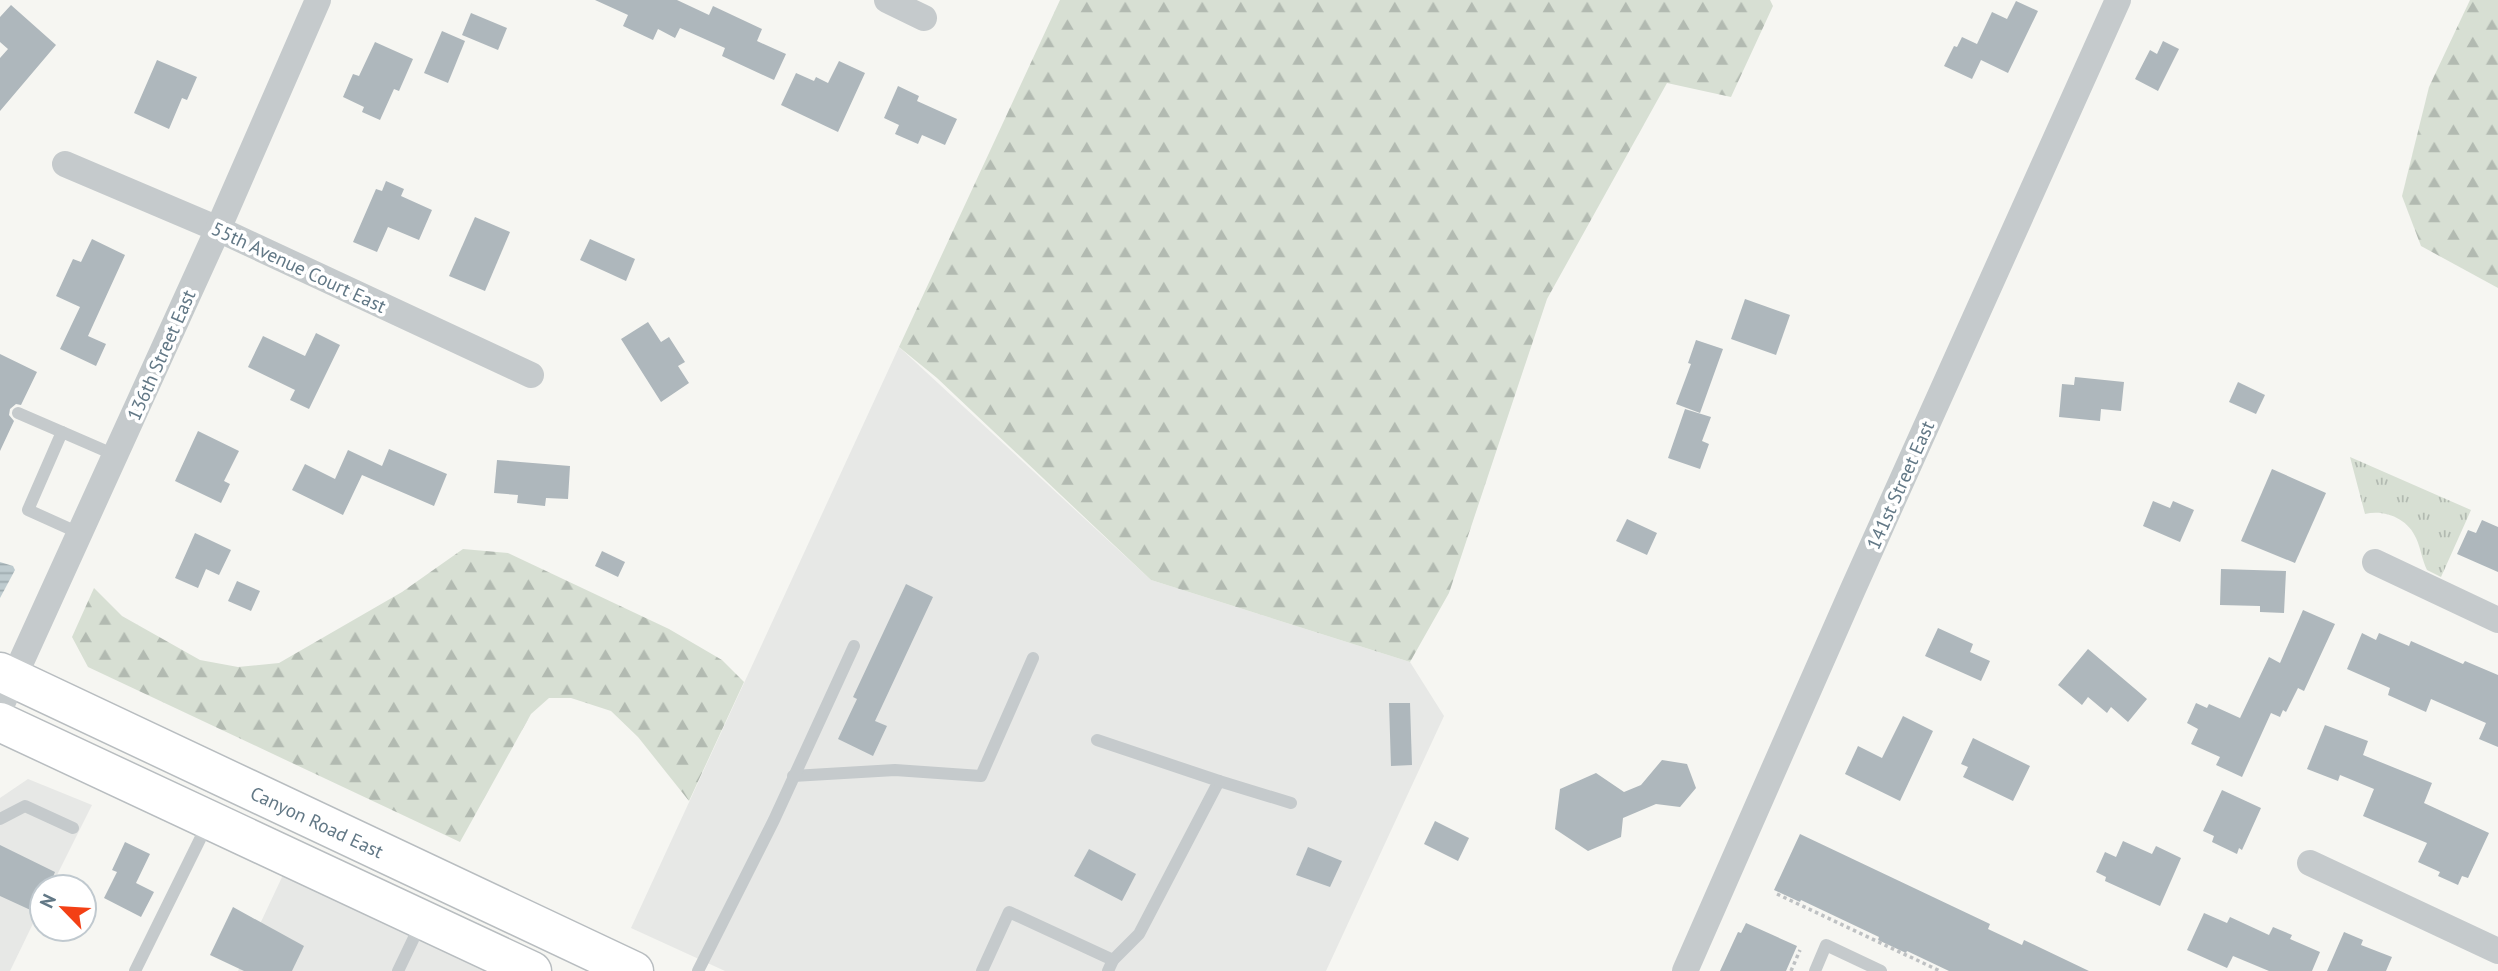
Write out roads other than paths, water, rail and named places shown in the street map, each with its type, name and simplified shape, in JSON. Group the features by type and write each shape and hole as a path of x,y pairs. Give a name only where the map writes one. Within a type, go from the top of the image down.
{"main road":[{"name":"Canyon Road East","path":"4,686 634,971"},
{"path":"0,722 533,971"}],"street":[{"name":"136th Street East","path":"4,686 115,455 318,0"},
{"path":"887,0 924,18"},
{"name":"141st Street East","path":"1685,971 1847,601 2118,0"},
{"name":"55th Avenue Court East","path":"65,164 218,229 531,375"},
{"path":"2375,562 2498,620"},
{"path":"2310,863 2498,951"}],"lane":[{"path":"18,413 115,455"},
{"path":"62,432 28,510 79,533"},
{"path":"698,971 774,820 854,646"},
{"path":"793,776 895,770 981,776 1034,658"},
{"path":"1097,740 1291,803"},
{"path":"982,971 1009,912 1110,965 1139,934 1219,781"},
{"path":"0,819 25,806 73,828"},
{"path":"135,971 210,820"},
{"path":"398,971 423,920"},
{"path":"1815,971 1826,945 1881,971"}]}
